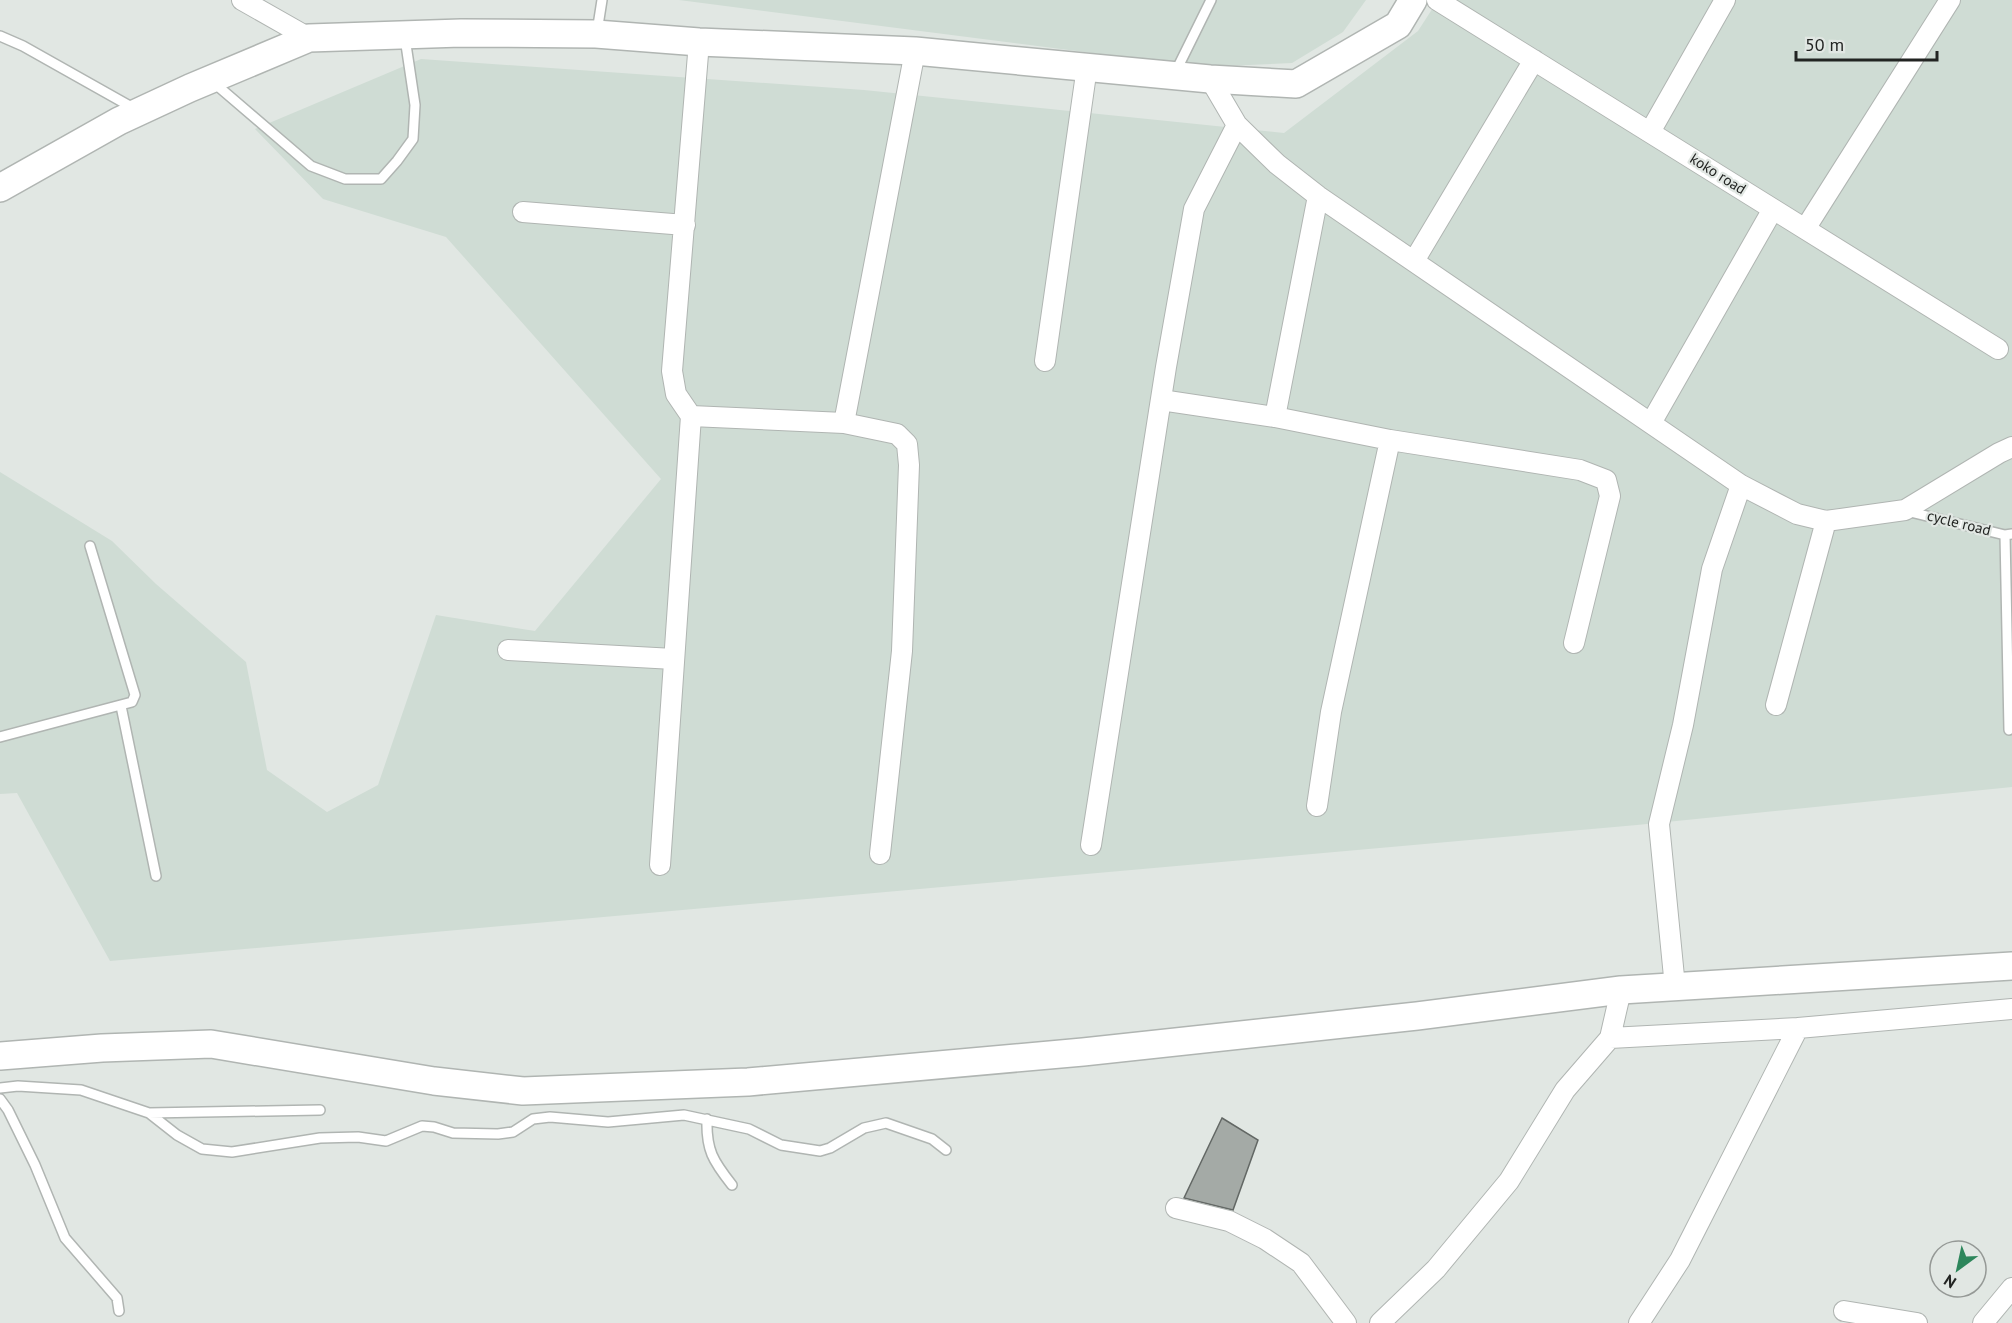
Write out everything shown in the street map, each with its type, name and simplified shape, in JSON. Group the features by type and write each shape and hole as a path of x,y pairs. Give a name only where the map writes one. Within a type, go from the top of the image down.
{"street":[{"path":"242,0 309,38"},
{"path":"0,189 119,121 309,38 461,33 596,34 699,42 915,51 1210,79 1296,84 1398,25 1413,0"},
{"name":"koko road","path":"1437,0 1998,349"},
{"path":"1650,132 1725,0"},
{"path":"1805,229 1950,0"},
{"path":"660,865 691,416 676,394 672,371 699,42"},
{"path":"844,423 915,51"},
{"path":"1414,261 1534,60"},
{"path":"1045,361 1088,67"},
{"path":"1210,79 1237,125 1277,164 1318,196 1741,485 1797,514 1826,521 1905,510 2012,447"},
{"path":"1091,845 1161,400 1194,209 1237,125"},
{"path":"1275,417 1318,196"},
{"path":"1651,423 1773,209"},
{"path":"523,212 685,225"},
{"path":"1161,400 1275,417 1390,440 1580,470 1606,480 1610,496 1574,643"},
{"path":"691,416 844,423 897,434 907,444 909,465 902,651 880,854"},
{"path":"1317,806 1331,712 1390,440"},
{"path":"1675,987 1659,824 1683,725 1712,569 1741,485"},
{"path":"1776,705 1826,521"},
{"path":"508,650 674,658"},
{"path":"0,1056 102,1048 211,1044 434,1081 523,1091 748,1082 1083,1052 1416,1016 1621,990 2012,966"},
{"path":"1380,1323 1436,1269 1509,1181 1565,1090 1610,1038 1621,990"},
{"path":"1610,1038 1798,1028 2012,1009"},
{"path":"1639,1323 1680,1260 1798,1028"},
{"path":"1176,1208 1229,1221 1265,1239 1301,1263 1346,1323"},
{"path":"1983,1323 2012,1288"},
{"path":"1844,1311 1917,1323"}],"lane":[{"path":"596,34 602,0"},
{"path":"1173,75 1212,0"},
{"path":"210,80 311,166 345,180 381,179 413,139 415,105 405,35"},
{"path":"0,36 23,46 139,112"},
{"name":"cycle road","path":"1905,510 2008,534"},
{"path":"2008,534 2009,730"},
{"path":"0,737 132,702 135,695 90,546"},
{"path":"122,706 156,876"},
{"path":"0,1088 18,1086 81,1090 148,1113 177,1135 201,1149 232,1152 320,1138 358,1137 386,1141 422,1126 453,1133 498,1134 513,1132 533,1119 550,1117 608,1122 684,1115 749,1130 781,1145 820,1151 830,1149 864,1128 886,1123 932,1139 946,1150"},
{"path":"0,1100 8,1110 35,1165 65,1238 117,1298 119,1311"},
{"path":"148,1113 320,1110"},
{"path":"706,1119 710,1155 732,1185"}],"shaded area":[{"path":"679,0 1366,0 1343,32 1292,63 1202,67"},
{"path":"1438,0 2012,0 2012,787 1637,825 110,961 17,793 0,794 0,472 112,541 156,584 246,662 267,770 327,812 378,785 436,615 535,631 661,479 446,237 323,199 255,129 421,59 864,90 1284,133 1418,31"}],"building":[{"path":"1222,1118 1258,1140 1233,1210 1184,1198"}]}
